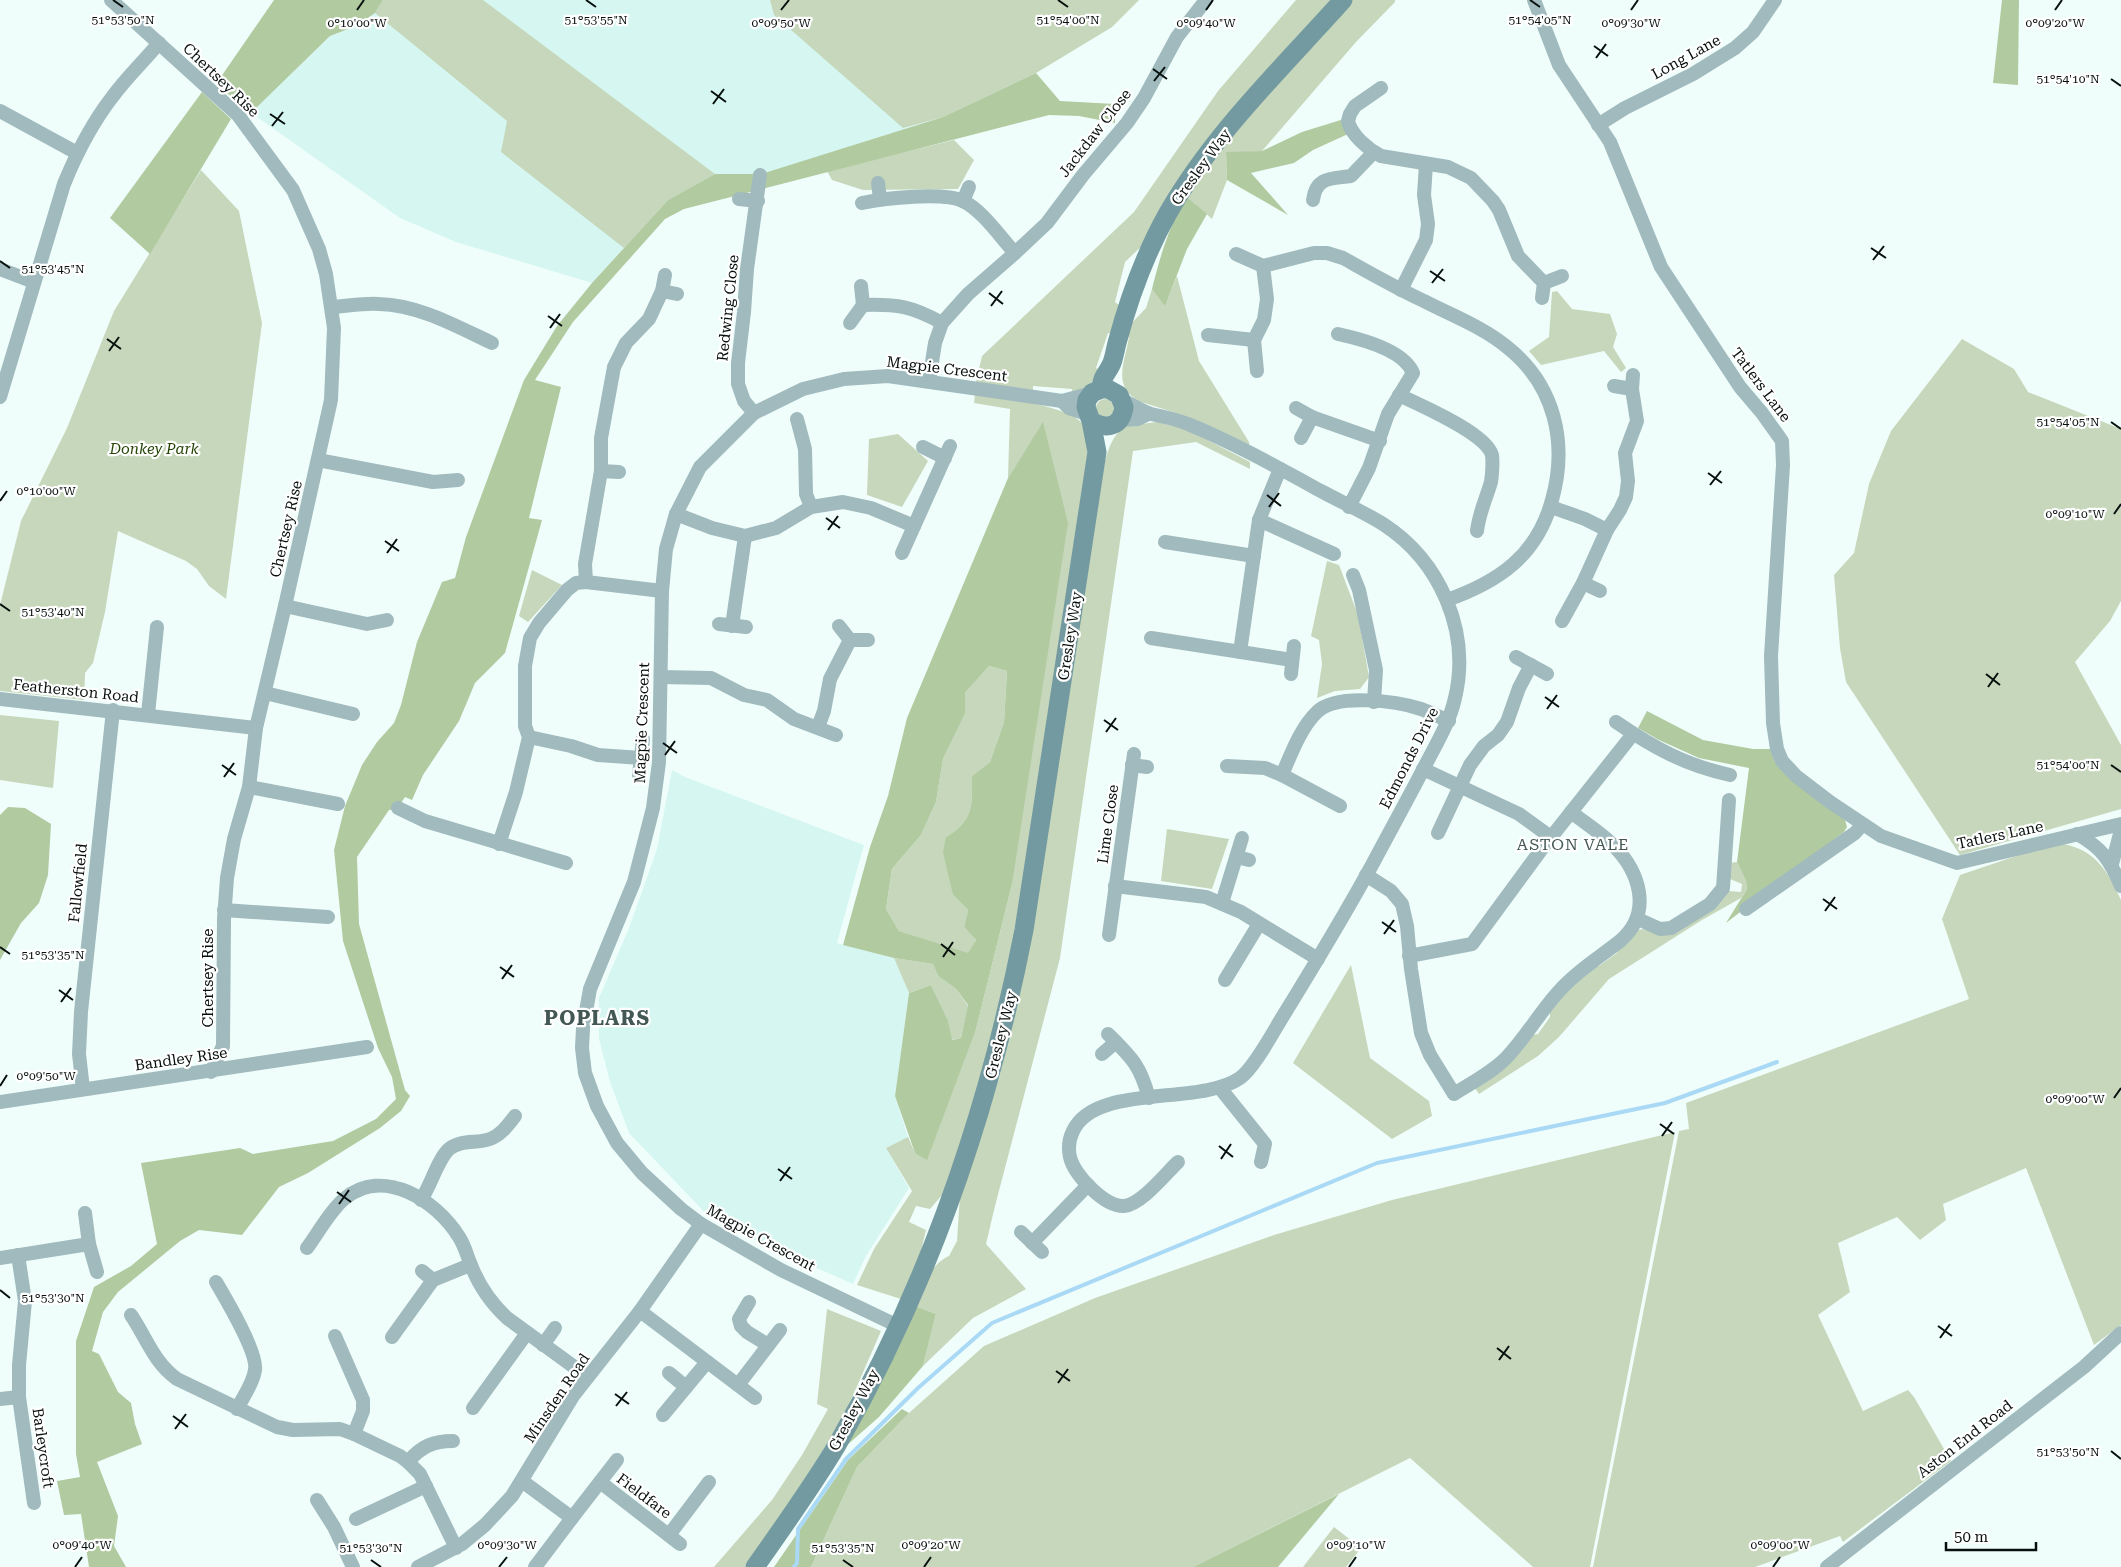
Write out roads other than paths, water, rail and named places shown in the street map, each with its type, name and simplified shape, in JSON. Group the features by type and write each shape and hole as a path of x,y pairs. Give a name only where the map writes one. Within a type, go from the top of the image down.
{"street":[{"name":"Chertsey Rise","path":"111,0 241,119 293,190 319,249 332,307 334,328 331,400 256,728 249,787 234,839 224,910 223,1046 211,1072"},
{"name":"Jackdaw Close","path":"929,381 935,343 942,323 968,294 1016,253 1047,223 1083,175 1128,123 1144,98 1177,37 1206,0"},
{"name":"Gresley Way","path":"1097,452 1123,413 1107,393 1102,379 1111,366 1123,319 1137,278 1156,235 1186,184 1226,131 1343,0"},
{"name":"Tatlers Lane","path":"1534,0 1559,65 1610,142 1661,267 1740,387 1782,441 1783,465 1771,656 1773,724 1777,749 1782,761 1802,782 1881,836 1957,863 2121,824"},
{"name":"Long Lane","path":"1598,125 1624,108 1693,74 1736,48 1753,32 1775,0"},
{"path":"0,397 64,184 77,153 114,94 159,43"},
{"path":"1381,88 1355,106 1350,114 1348,121 1355,134 1374,152 1388,159 1457,170 1471,178 1499,210 1518,256 1544,283"},
{"path":"0,111 77,153"},
{"path":"1313,200 1314,193 1319,184 1328,178 1351,176 1374,152"},
{"path":"1401,290 1426,240 1428,224 1424,195 1426,164"},
{"name":"Redwing Close","path":"754,413 744,401 738,384 738,363 747,269 758,201 760,174"},
{"path":"878,183 880,199"},
{"path":"963,201 968,187"},
{"path":"862,203 880,199 939,196 963,201 979,213 1016,253"},
{"path":"739,199 758,201"},
{"path":"1236,254 1262,266 1314,253 1327,253 1343,258 1495,338 1518,357 1538,382 1555,417 1559,443 1560,470 1551,507 1539,534 1521,557 1497,577 1475,590 1447,600"},
{"path":"1257,371 1254,340 1264,320 1267,299 1262,266"},
{"path":"0,269 34,282"},
{"path":"586,582 587,552 601,470 601,438 614,367 626,343 648,319 662,291 665,275"},
{"path":"1544,283 1562,276"},
{"path":"1542,298 1544,283"},
{"path":"850,323 863,305 861,286"},
{"path":"662,291 677,294"},
{"path":"332,307 380,304 411,308 492,343"},
{"path":"863,305 893,304 924,313 942,323"},
{"path":"1338,334 1372,341 1410,364 1413,373 1388,414 1370,468 1349,507"},
{"path":"1208,335 1254,340"},
{"name":"Magpie Crescent","path":"898,1326 781,1270 701,1224 661,1191 617,1143 606,1125 585,1073 582,1048 585,1014 590,989 634,882 654,808 659,762 662,591 666,549 676,514 700,467 754,413 803,389 844,379 888,376 1062,401 1080,395 1107,393"},
{"path":"1562,621 1584,583 1607,530 1620,510 1628,490 1625,453 1638,416 1632,382 1614,386"},
{"name":"Gresley Way","path":"755,1567 836,1445 898,1326 947,1211 985,1097 1013,987 1033,875 1097,452 1087,400 1107,393"},
{"name":"Edmonds Drive","path":"1107,393 1148,414 1164,416 1190,424 1383,524 1421,556 1435,576 1455,622 1460,665 1449,721 1366,875 1318,959 1263,1049 1241,1078 1220,1088 1112,1104 1086,1114 1077,1124 1069,1144 1070,1158 1077,1172 1088,1185 1109,1203 1128,1206 1140,1199 1175,1171"},
{"path":"1399,394 1445,417 1478,437 1492,454 1491,481 1473,513 1477,531"},
{"name":"Magpie Crescent","path":"1062,401 1069,408 1089,418"},
{"path":"1296,408 1312,417 1380,441"},
{"name":"Edmonds Drive","path":"1115,423 1138,419 1148,414"},
{"path":"1301,438 1312,417"},
{"path":"1089,418 1098,425 1115,423"},
{"path":"797,419 805,449 806,494 811,507"},
{"path":"902,553 948,452 923,447"},
{"path":"318,460 433,482 458,480"},
{"path":"1240,652 1260,520 1280,469"},
{"path":"601,470 619,472"},
{"path":"676,514 712,528 745,536 776,528 811,507 843,502 872,508 914,526"},
{"path":"1551,507 1585,519 1607,530"},
{"path":"1260,520 1316,538 1334,554"},
{"path":"732,625 745,536"},
{"path":"1165,542 1182,539 1254,556"},
{"path":"1353,575 1364,587 1376,670 1374,702"},
{"path":"499,844 516,792 529,737 525,726 525,666 530,638 534,630 567,590 576,583 586,582 662,591"},
{"path":"1584,583 1600,591"},
{"path":"285,606 367,624 387,620"},
{"path":"839,626 850,640"},
{"name":"Featherston Road","path":"148,714 157,627"},
{"path":"1151,638 1166,646 1240,652 1292,667 1294,646"},
{"path":"818,727 834,669 850,640"},
{"path":"850,640 868,640"},
{"path":"1516,657 1547,674"},
{"path":"1438,833 1476,755 1504,728 1512,712 1519,688 1531,665"},
{"path":"661,677 711,678 744,695 767,700 794,718 836,735"},
{"path":"265,693 353,714"},
{"name":"Featherston Road","path":"0,699 148,714 256,728"},
{"path":"1282,775 1296,745 1318,711 1331,703 1345,700 1412,706 1449,721"},
{"name":"Fallowfield","path":"84,1089 78,1054 81,1012 112,710"},
{"path":"1616,722 1679,760 1707,770 1730,775"},
{"path":"1409,956 1472,944 1571,812 1633,734"},
{"path":"529,737 571,746 598,755 641,758"},
{"path":"639,776 643,739"},
{"path":"1245,768 1249,754"},
{"name":"Lime Close","path":"1109,935 1117,921 1116,886 1133,759 1147,768"},
{"path":"1227,766 1265,768 1282,775 1331,806"},
{"path":"1423,769 1519,814 1552,838"},
{"path":"249,787 338,804"},
{"path":"1638,919 1660,929 1671,928 1710,904 1720,894 1723,888 1729,800"},
{"path":"398,808 425,821 566,863"},
{"path":"1366,875 1391,891 1402,904 1406,920 1409,956 1421,1033 1430,1054 1454,1094 1505,1059 1525,1037 1543,1009 1561,988 1603,951 1620,940 1638,919 1640,908 1639,890 1628,863 1612,844 1571,812"},
{"path":"1746,910 1855,833 1862,824"},
{"path":"2112,864 2121,830"},
{"path":"2077,834 2100,849 2112,864 2121,886"},
{"path":"1222,903 1243,859 1242,838"},
{"name":"Lime Close","path":"1116,886 1206,897 1222,903 1318,959"},
{"name":"Chertsey Rise","path":"224,910 328,917"},
{"path":"1226,980 1244,962 1259,924"},
{"path":"1102,1054 1112,1038 1139,1068 1148,1098"},
{"name":"Chertsey Rise","path":"223,1046 242,1067"},
{"name":"Bandley Rise","path":"0,1102 211,1072 367,1047"},
{"path":"1220,1088 1270,1143 1261,1162"},
{"path":"421,1200 435,1176 440,1161 449,1150 462,1142 490,1139 501,1133 515,1116"},
{"path":"1021,1232 1037,1247 1088,1185"},
{"path":"307,1248 315,1229 354,1192 371,1186 398,1187 421,1200 443,1217 453,1228 463,1244 480,1286 488,1298 507,1318 588,1377"},
{"path":"85,1213 89,1244 97,1272"},
{"name":"Minsden Road","path":"418,1567 456,1548 485,1525 512,1496 560,1415 640,1311 701,1224"},
{"path":"0,1258 89,1244"},
{"name":"Barleycroft","path":"18,1256 25,1301 19,1365 20,1397 34,1504"},
{"path":"392,1337 428,1276 470,1265"},
{"path":"216,1282 230,1305 254,1360 255,1371 237,1409"},
{"path":"748,1302 739,1319 741,1326 768,1345"},
{"path":"640,1311 755,1398"},
{"path":"131,1315 142,1332 153,1356 166,1372 177,1379 276,1427 293,1430 331,1428 354,1434 408,1462 420,1474 456,1548"},
{"path":"543,1345 555,1328"},
{"path":"738,1385 780,1330"},
{"path":"473,1408 527,1333"},
{"name":"Aston End Road","path":"1827,1567 2084,1367 2121,1333"},
{"path":"335,1336 363,1400 363,1411 354,1434"},
{"path":"663,1415 707,1362"},
{"path":"669,1374 686,1387"},
{"name":"Barleycroft","path":"0,1399 20,1397"},
{"path":"408,1462 415,1453 429,1444 438,1441 453,1441"},
{"name":"Fieldfare","path":"538,1566 617,1460"},
{"path":"522,1481 572,1518"},
{"name":"Fieldfare","path":"600,1482 680,1544"},
{"name":"Fieldfare","path":"669,1535 709,1482"},
{"path":"356,1519 426,1486"},
{"path":"317,1500 334,1527 353,1567"}],"waterway":[{"path":"794,1567 797,1563 798,1529 846,1459 918,1388 992,1323 1377,1163 1665,1103 1777,1062"}],"district":[{"name":"ASTON VALE","path":"1573,844"},
{"name":"POPLARS","path":"597,1018"}],"park label":[{"name":"Donkey Park","path":"154,449"}]}
